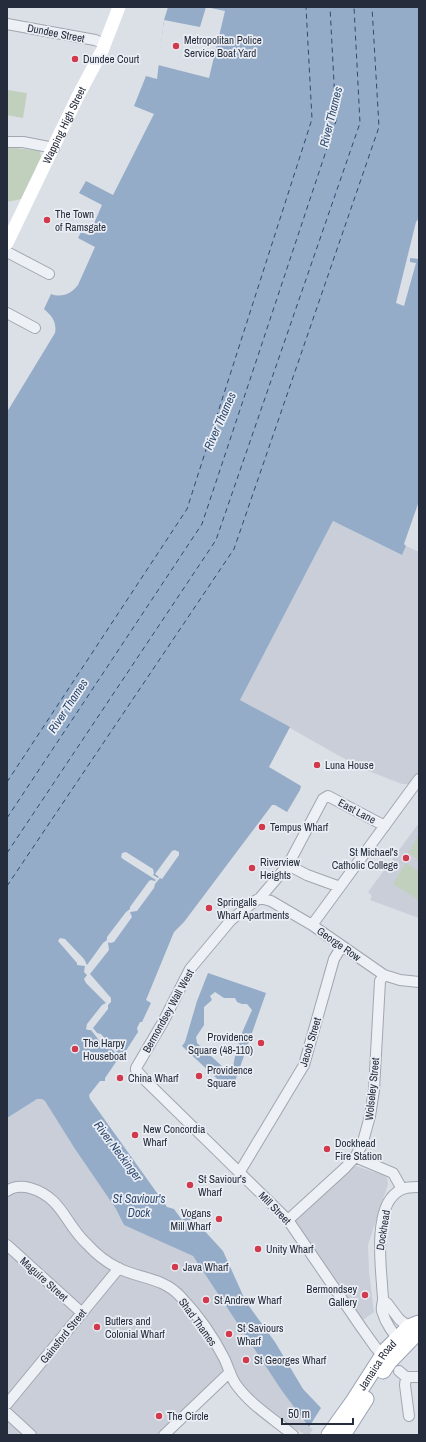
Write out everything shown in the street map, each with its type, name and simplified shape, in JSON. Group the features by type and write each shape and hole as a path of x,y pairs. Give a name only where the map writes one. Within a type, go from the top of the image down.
{"main road":[{"name":"Jamaica Road","path":"343,1435 394,1366 409,1330"},
{"name":"Jamaica Road","path":"329,1435 352,1403 394,1366"}],"street":[{"name":"Wapping High Street","path":"7,243 105,44 119,7"},
{"name":"Dundee Street","path":"7,24 96,40 105,44"},
{"path":"7,142 23,142 54,148"},
{"path":"7,252 49,274"},
{"path":"7,313 36,328"},
{"path":"312,925 419,779"},
{"name":"East Lane","path":"328,796 385,826"},
{"name":"Bermondsey Wall West","path":"140,1061 163,1022 190,970 231,920 254,901 260,898 288,865 322,799 328,796"},
{"path":"288,865 307,875 340,887"},
{"name":"George Row","path":"260,898 271,901 312,925 384,975 400,980 419,982"},
{"name":"Jacob Street","path":"239,1173 304,1065 334,959 342,946"},
{"name":"Wolseley Street","path":"288,1220 355,1157 366,1134 374,1086 380,981 384,975"},
{"name":"Mill Street","path":"140,1061 136,1068 142,1076 288,1220 361,1327 394,1366"},
{"path":"355,1157 393,1173 402,1189 419,1186"},
{"name":"Shad Thames","path":"7,1191 14,1188 25,1187 52,1199 84,1243 100,1257 119,1268 158,1280 173,1290 180,1296 206,1329 224,1357 235,1383 249,1400 294,1435"},
{"name":"Dockhead","path":"402,1189 395,1193 386,1207 379,1252 383,1301 382,1312 388,1323 409,1330"},
{"name":"Maguire Street","path":"7,1246 82,1313"},
{"name":"Gainsford Street","path":"7,1404 119,1268"},
{"path":"383,1301 387,1303 409,1330"},
{"path":"394,1366 419,1377"},
{"path":"394,1366 405,1385 409,1416"},
{"path":"164,1435 230,1372"},
{"path":"7,1412 31,1435"}],"shaded area":[{"path":"333,521 402,555 406,546 419,552 419,774 413,784 402,784 361,768 240,700"},
{"name":"St Michael's Catholic College","path":"419,823 419,918 370,900 372,896 368,892"},
{"path":"40,1098 47,1103 75,1149 116,1209 124,1224 193,1256 282,1391 309,1427 313,1429 309,1435 306,1435 283,1421 248,1395 240,1382 232,1363 159,1435 7,1435 7,1118"},
{"path":"356,1166 383,1175 387,1178 388,1184 368,1245 369,1272 374,1312 360,1322 293,1222 351,1167"}],"green space":[{"path":"7,90 27,93 23,118 7,115"},
{"path":"7,147 40,151 41,157 21,199 7,202"},
{"path":"419,835 419,860 408,853"},
{"path":"406,863 419,872 419,900 393,884"}],"water":[{"path":"168,7 419,7 419,501 404,544 406,546 402,555 333,521 240,700 290,727 269,767 301,786 300,790 287,812 275,805 272,805 184,922 174,932 146,1000 151,1003 142,1022 140,1022 137,1028 138,1032 120,1060 116,1062 105,1078 105,1081 100,1081 89,1095 90,1099 167,1207 174,1209 182,1220 190,1215 223,1251 246,1302 275,1342 303,1389 321,1408 309,1427 282,1391 193,1256 124,1225 116,1209 75,1149 45,1101 42,1099 37,1099 7,1118 7,412 55,333 53,320 44,309 51,294 59,296 69,293 78,285 95,247 78,238 81,232 89,235 102,205 79,193 86,181 113,195 154,114 134,106 146,76 157,79 164,20"},
{"path":"208,973 266,993 233,1087 228,1089 182,1046 185,1042 197,1001","holes":["215,992 224,998 235,998 237,1002 247,1004 252,1010 241,1035 243,1040 237,1045 233,1067 226,1070 197,1043 196,1037 204,1025 204,1007 212,1000 210,996"]}],"pier":[{"path":"206,7 225,11 209,78 158,65 164,20 200,27"},
{"path":"419,218 419,259 410,258 410,262 416,263 404,306 396,303 416,222"},
{"path":"175,850 179,852 179,855 162,879 160,878 155,884 154,888 137,911 130,912 132,917 114,942 108,942 109,950 90,974 111,998 108,1009 93,1028 97,1033 101,1034 122,1058 121,1059 111,1048 106,1049 91,1030 86,1029 87,1024 102,1005 106,1003 86,983 84,979 87,975 84,972 85,966 77,965 77,963 58,941 60,938 65,939 84,959 87,965 103,943 107,940 107,937 126,912 130,909 149,881 156,880 123,859 121,857 122,853 126,852 153,869 153,875 158,878 159,877 155,874 172,851"}],"ferry route":[{"path":"7,782 187,509 312,119 306,7"},
{"path":"7,818 202,524 336,121 330,7"},
{"path":"7,853 216,540 360,123 354,7"},
{"path":"7,886 234,549 379,127 372,7"}],"place":[{"name":"Metropolitan Police Service Boat Yard","path":"176,46"},
{"name":"Dundee Court","path":"75,59"},
{"name":"The Town of Ramsgate","path":"47,220"},
{"name":"Luna House","path":"317,765"},
{"name":"Tempus Wharf","path":"262,827"},
{"name":"St Michael's Catholic College","path":"406,858"},
{"name":"Riverview Heights","path":"252,868"},
{"name":"Springalls Wharf Apartments","path":"209,908"},
{"name":"Providence Square (48-110)","path":"261,1043"},
{"name":"The Harpy Houseboat","path":"75,1049"},
{"name":"Providence Square","path":"199,1076"},
{"name":"China Wharf","path":"120,1078"},
{"name":"New Concordia Wharf","path":"135,1135"},
{"name":"Dockhead Fire Station","path":"327,1149"},
{"name":"St Saviour's Wharf","path":"190,1185"},
{"name":"Vogans Mill Wharf","path":"219,1219"},
{"name":"Unity Wharf","path":"258,1249"},
{"name":"Java Wharf","path":"175,1267"},
{"name":"Bermondsey Gallery","path":"365,1295"},
{"name":"St Andrew Wharf","path":"206,1300"},
{"name":"Butlers and Colonial Wharf","path":"97,1327"},
{"name":"St Saviours Wharf","path":"229,1334"},
{"name":"St Georges Wharf","path":"246,1360"},
{"name":"The Circle","path":"159,1416"}],"water label":[{"name":"River Thames","path":"331,117"},
{"name":"River Thames","path":"220,421"},
{"name":"River Thames","path":"68,706"},
{"name":"River Neckinger","path":"118,1151"},
{"name":"St Saviour's Dock","path":"139,1206"}]}
